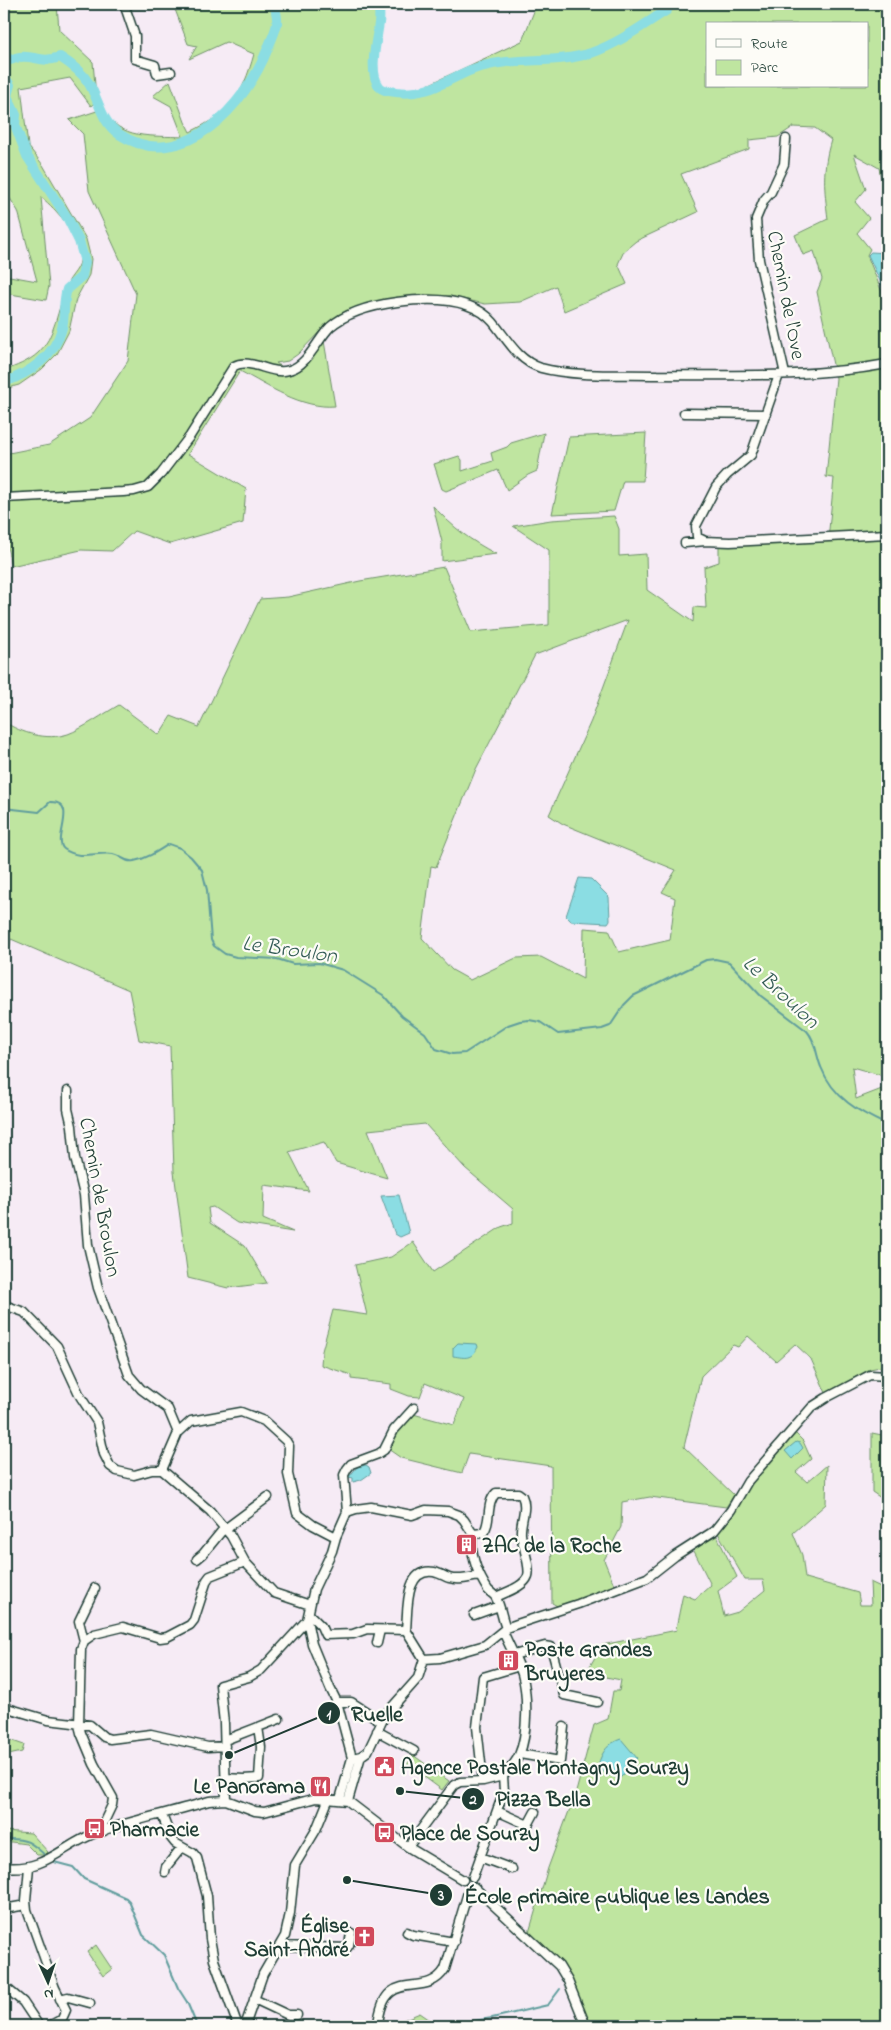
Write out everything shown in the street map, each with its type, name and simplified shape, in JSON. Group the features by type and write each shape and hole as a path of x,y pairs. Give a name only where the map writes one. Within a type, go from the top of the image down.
{"street":[{"path":"124,4 135,36 135,59 155,64 158,74 172,72"},
{"name":"Chemin de l'Ove","path":"782,374 759,260 756,219 784,164 786,139"},
{"path":"4,498 128,492 148,486 161,474 190,436 234,366 246,364 274,371 289,370 302,363 322,336 341,320 365,310 397,302 452,302 474,307 492,320 519,355 533,365 542,368 584,373 782,374 822,372 887,364"},
{"path":"782,374 751,455 721,481 696,531 689,541 685,543 887,534"},
{"path":"684,412 766,414"},
{"path":"696,531 697,537 705,541"},
{"name":"Chemin de Broulon","path":"68,1091 68,1109 72,1126 75,1158 84,1195 88,1245 98,1288 129,1375 141,1388 168,1409 178,1433"},
{"path":"4,1305 24,1312 57,1346 80,1396 97,1422 104,1454 110,1466 117,1471 134,1475 152,1470 162,1470 195,1497 225,1528 245,1562 274,1593 310,1605"},
{"path":"424,1659 440,1658 485,1645 505,1630 647,1578 675,1556 714,1531 731,1510 748,1481 812,1407 870,1375 887,1376"},
{"path":"344,1800 351,1754 337,1702 312,1644 308,1617 310,1605 314,1589 332,1551 347,1512 344,1475 346,1469 351,1464 384,1450 394,1430 414,1408"},
{"path":"162,1470 178,1433 191,1421 237,1412 264,1421 289,1446 288,1474 297,1513 313,1525 336,1537"},
{"path":"473,1534 483,1533 486,1529 490,1503 496,1493 518,1493 522,1496 525,1506 521,1538 528,1577 518,1586 496,1597"},
{"path":"196,1559 225,1528 268,1497"},
{"path":"347,1512 371,1507 412,1515 426,1510 448,1511 459,1515 473,1534 471,1543 479,1576 490,1592 496,1597 524,1686 526,1713 520,1754 513,1766 503,1776 483,1781 460,1782 454,1786 408,1847"},
{"path":"84,1641 94,1634 123,1628 160,1638 167,1637 190,1625 194,1620 210,1576 245,1562"},
{"path":"344,1800 381,1721 418,1678 424,1659 406,1630 409,1592 412,1582 426,1572 436,1572 457,1579 479,1576"},
{"path":"95,1588 80,1621 84,1641 81,1649 79,1725 94,1764 113,1798 112,1805 103,1824 104,1831"},
{"path":"474,1615 499,1606"},
{"path":"308,1617 321,1626 325,1635 353,1634 366,1630 406,1630"},
{"path":"226,1800 225,1743 220,1685 249,1677 261,1670 308,1617"},
{"path":"377,1643 380,1630"},
{"path":"514,1655 545,1646 551,1647 564,1695 597,1702"},
{"path":"483,1781 477,1727 483,1677 518,1665"},
{"path":"337,1702 351,1702 381,1721"},
{"path":"4,1707 48,1720 90,1726 104,1737 110,1739 151,1734 208,1747 225,1743 279,1719"},
{"path":"226,1778 259,1778 261,1747 258,1727"},
{"path":"520,1754 560,1760 564,1727"},
{"path":"377,1732 414,1751"},
{"path":"351,1754 364,1754"},
{"path":"378,2025 379,2010 384,2000 392,1991 404,1985 428,1983 440,1978 445,1969 471,1888 476,1882 473,1877 504,1792 503,1776"},
{"path":"162,1815 171,1838 182,1847 193,1852 197,1858 207,1896 213,1955 239,2026 246,2023 263,1974 285,1936 290,1913 295,1866 316,1830 328,1798"},
{"path":"4,1867 29,1868 49,1859 71,1845 104,1831 209,1801 226,1800 255,1811 264,1812 305,1800 328,1798 344,1800 408,1847 463,1880 465,1887 471,1888 558,1966 568,1980 586,2026"},
{"path":"497,1811 528,1825 535,1812"},
{"path":"165,1872 166,1867 182,1847"},
{"path":"480,1857 512,1870"},
{"path":"29,1868 26,1905 55,1988 66,2008 66,2013 62,2018 49,2026"},
{"path":"463,1880 467,1877 473,1877"},
{"path":"4,1909 26,1905"},
{"path":"407,1932 413,1935 454,1942"},
{"path":"280,1946 347,1948 351,1933"},
{"path":"4,1986 23,2002 39,2026"},
{"path":"60,1999 71,1998 90,2004"},
{"path":"254,1999 288,2015 297,2015"}],"green space":[{"path":"4,4 57,4 59,30 93,62 95,85 100,99 91,106 70,78 21,87 28,146 43,165 86,239 91,259 89,275 76,299 69,331 57,354 42,369 19,385 4,389 4,371 22,364 44,347 52,331 66,287 80,263 80,253 70,229 54,209 41,197 49,286 46,300 4,293 4,275 37,281 18,211 4,189"},
{"path":"173,4 378,4 376,87 389,95 404,96 522,41 537,4 887,4 887,187 882,183 879,168 854,154 866,189 855,202 869,218 857,233 870,249 867,255 884,297 887,299 887,1077 852,1067 856,1099 887,1087 887,1370 880,1367 870,1369 826,1393 811,1359 795,1344 776,1361 748,1336 738,1347 733,1345 701,1376 684,1447 734,1495 726,1507 650,1497 622,1502 621,1527 604,1560 615,1587 559,1607 552,1603 551,1466 469,1454 462,1473 401,1458 388,1449 398,1431 413,1414 454,1425 464,1399 425,1383 420,1397 409,1396 391,1389 391,1384 351,1379 351,1375 321,1365 322,1351 333,1310 367,1315 355,1265 391,1257 413,1242 433,1272 501,1227 513,1223 513,1209 465,1168 425,1124 368,1130 387,1178 336,1163 324,1142 289,1152 309,1191 264,1185 263,1219 293,1232 237,1223 213,1207 208,1208 210,1223 245,1246 267,1283 228,1288 188,1278 174,1172 170,1046 139,1040 129,990 11,939 4,975 4,722 34,735 60,736 80,728 119,705 159,735 171,716 199,727 260,599 288,597 360,581 444,567 471,632 549,625 549,550 513,526 551,520 614,516 619,529 619,556 646,554 647,590 693,622 694,607 706,608 704,567 719,562 719,544 828,540 834,478 826,477 836,378 817,292 822,279 814,251 803,255 795,235 828,219 825,179 826,161 831,140 815,128 793,127 778,137 749,140 749,149 681,174 698,212 636,241 624,251 618,264 627,284 564,311 556,286 520,302 485,304 450,296 424,297 352,310 325,326 298,354 288,361 276,363 294,374 304,368 324,341 335,406 310,404 298,400 240,371 188,454 246,489 243,523 170,544 134,531 112,551 81,550 11,566 4,529 4,454 49,445 90,418 128,361 136,294 89,191 83,134 69,120 103,109 118,127 128,131 149,136 183,137 171,106 153,96 170,81 190,132 204,125 233,102 245,82 254,54 226,42 189,59 197,46 188,44","holes":["628,620 591,721 549,815 563,824 676,870 662,892 675,898 670,940 619,952 609,930 584,928 583,979 541,957 516,958 470,980 452,970 422,938 431,866 436,867 476,769 535,655"]},
{"path":"544,433 537,471 507,490 498,470 446,491 442,489 434,464 459,456 462,460 462,471 493,461 491,453 507,447 511,443"},
{"path":"646,433 643,481 623,481 614,511 552,514 569,437"},
{"path":"433,506 462,533 496,554 442,561 442,542"},
{"path":"794,1432 803,1441 811,1459 796,1472 807,1482 827,1465 826,1504 793,1533 802,1555 805,1578 858,1593 860,1605 871,1605 870,1582 887,1590 887,2026 590,2026 570,1979 528,1936 548,1868 576,1792 594,1725 608,1719 613,1691 619,1691 621,1680 586,1673 602,1645 677,1630 683,1594 695,1599 711,1585 693,1549 717,1536 737,1577 718,1591 724,1616 738,1612 765,1590 763,1580 745,1580 718,1533 750,1484"},
{"path":"872,1433 887,1436 887,1502 872,1492"},
{"path":"4,1738 24,1745 22,1752 4,1756"},
{"path":"413,1755 449,1781 442,1790 407,1764"},
{"path":"4,1831 31,1833 48,1852 45,1855 37,1855 26,1844 4,1841"},
{"path":"96,1945 112,1969 103,1976 87,1952"},
{"path":"420,2013 439,2026 388,2026"}],"water":[{"path":"871,252 887,253 887,296 868,255"},
{"path":"579,878 591,879 609,897 610,920 608,923 571,921 566,916"},
{"path":"399,1195 409,1233 400,1237 395,1234 381,1196"},
{"path":"458,1343 477,1344 478,1347 468,1357 453,1356 453,1348"},
{"path":"796,1442 800,1443 803,1448 792,1459 785,1451"},
{"path":"366,1465 371,1473 361,1480 353,1482 353,1478 349,1477 357,1467"},
{"path":"621,1739 637,1758 620,1778 607,1774 598,1765 606,1749 612,1743"}],"waterway":[{"path":"4,61 20,57 43,60 60,57 85,78 104,117 113,129 119,134 143,145 166,146 189,140 210,127 229,110 245,91 258,69 275,32 277,21 275,4"},
{"path":"379,4 374,64 376,80 380,88 384,90 407,93 427,90 486,65 516,61 562,59 591,53 630,34 667,10 670,4"},
{"path":"4,76 10,85 7,96 16,115 15,125 27,156 68,219 79,241 85,262 82,276 67,289 62,328 54,347 31,369 4,382"},
{"name":"Le Broulon","path":"4,808 39,812 50,802 59,803 63,808 64,814 61,844 70,853 82,855 107,853 131,861 139,860 157,852 169,844 180,848 202,870 207,890 211,940 214,946 225,954 236,957 277,959 293,964 319,963 343,970 383,995 402,1016 425,1033 436,1049 452,1054 465,1053 508,1025 520,1021 540,1022 558,1034 602,1029 610,1026 624,1005 633,996 706,960 715,959 729,962 761,996 807,1031 816,1048 819,1062 826,1078 840,1096 857,1109 887,1125"},
{"path":"4,1839 18,1839 28,1842 47,1857"},
{"path":"51,1860 73,1867 84,1879 129,1901 143,1935 164,1955 197,2026"},
{"path":"443,2026 492,2018 548,2005 560,1989"}],"place":[{"name":"ZAC de la Roche","path":"466,1545"},
{"name":"Poste Grandes Bruyeres","path":"509,1661"},
{"name":"Ruelle","path":"229,1755"},
{"name":"Agence Postale Montagny Sourzy","path":"385,1767"},
{"name":"Le Panorama","path":"321,1786"},
{"name":"Pizza Bella","path":"400,1791"},
{"name":"Pharmacie","path":"94,1829"},
{"name":"Place de Sourzy","path":"384,1833"},
{"name":"École primaire publique les Landes","path":"347,1880"},
{"name":"Église Saint-André","path":"365,1937"}]}
